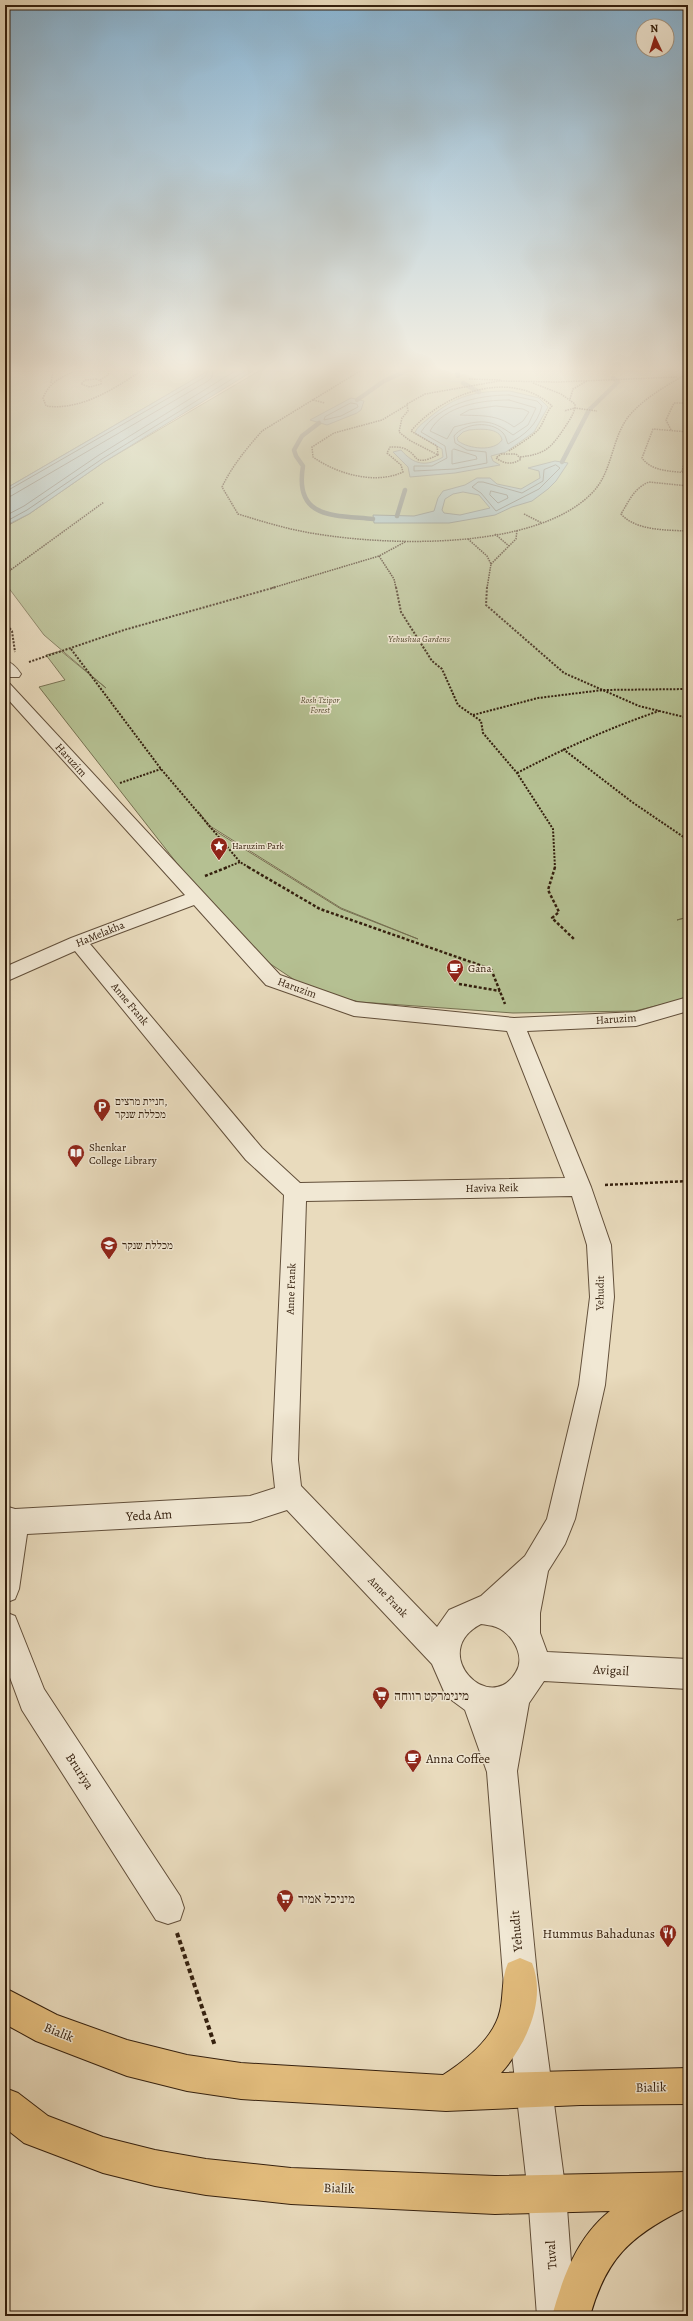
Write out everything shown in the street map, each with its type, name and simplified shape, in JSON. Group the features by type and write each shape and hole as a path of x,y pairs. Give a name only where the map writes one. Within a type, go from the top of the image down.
{"main road":[{"path":"446,2093 478,2072 492,2058 505,2039 514,2024 520,1975"},
{"name":"Bialik","path":"5,2005 48,2029 127,2058 187,2073 240,2081 446,2093 688,2086"},
{"name":"Bialik","path":"5,2106 37,2130 103,2155 163,2170 291,2186 495,2195 684,2191"},
{"path":"571,2316 592,2258 610,2234 642,2209 684,2191"}],"street":[{"name":"Haruzim","path":"9,672 98,790 273,980 354,1009 514,1025 636,1019 688,1004"},
{"name":"HaMelakha","path":"5,975 190,890"},
{"name":"Anne Frank","path":"78,942 254,1154 295,1192 284,1460 286,1482 290,1494 444,1655"},
{"name":"Yehudit","path":"487,1610 536,1566 552,1540 561,1519 592,1385 602,1296 599,1245 580,1187 514,1025"},
{"name":"Haviva Reik","path":"295,1192 580,1187"},
{"name":"Yeda Am","path":"10,1521 250,1509 274,1503 290,1494"},
{"path":"5,1589 10,1521"},
{"name":"Yehudit","path":"526,1632 526,1613 536,1566"},
{"path":"487,1610 502,1612 510,1616 526,1632 531,1642 534,1666 524,1688 515,1696 504,1701 492,1702 476,1699 456,1685 448,1671 444,1655 449,1632 458,1620 471,1612 487,1610"},
{"name":"Bruriya","path":"5,1626 33,1699 168,1908"},
{"name":"Avigail","path":"534,1666 688,1674"},
{"name":"Yehudit","path":"502,1772 515,1696"},
{"name":"Yehudit","path":"476,1699 502,1772 520,1975 533,2090"},
{"name":"Tuval","path":"533,2090 546,2194 556,2316"}],"path":[{"path":"225,479 222,487 238,514 283,528 318,534 405,542 468,538 517,530 543,523 572,508 591,494 603,479"},
{"path":"688,486 649,482 643,483 628,500 621,514 623,518 632,524 688,532"},
{"path":"5,574 104,502"},
{"path":"524,514 543,523"},
{"path":"517,530 516,539 492,564 486,605 564,673 639,706 688,718"},
{"path":"495,534 509,546"},
{"path":"468,538 487,556 492,564"},
{"path":"5,623 12,631 14,639 9,672 124,630 379,556 405,542"},
{"path":"379,556 394,578 401,612 432,660 442,669 458,705 481,721 483,733 517,773 553,829 555,868 548,890 559,912 552,918 574,939"},
{"path":"71,649 161,769 240,862 320,909 491,969 514,1025"},
{"path":"473,715 538,698 603,690 688,689"},
{"path":"517,773 563,749 626,722 660,711"},
{"path":"563,749 632,802 688,840"},
{"path":"98,790 161,769"},
{"path":"190,890 240,862"},
{"path":"459,984 500,992"},
{"path":"580,1187 688,1181"},
{"path":"168,1908 216,2050"}],"green space":[{"path":"5,479 22,479 5,489"},
{"name":"Yehushua Gardens","path":"79,479 688,479 688,998 635,1011 513,1013 360,1002 338,997 296,981 269,963 201,894 39,687 65,680 46,655 61,651 106,688 44,635 5,583 5,527 29,514","holes":["198,811 210,826 341,908 418,939 341,909 209,827"]}],"water":[{"path":"22,479 79,479 29,514 5,526 5,489"},
{"path":"475,479 492,479 497,484 521,489 538,479 557,479 548,489 532,501 512,507 495,515 449,523 374,523 373,515 414,516 434,511 438,498 443,491 465,485","holes":["463,492 479,495 490,508 460,515 444,513 442,510 445,499 453,494"]}],"waterway":[{"path":"302,479 305,496 311,505 320,511 344,516 373,519"},
{"path":"397,516 405,490"}],"place":[{"name":"Haruzim Park","path":"219,861"},
{"name":"Gana","path":"455,983"},
{"name":"חניית מרצים, מכללת שנקר","path":"102,1122"},
{"name":"Shenkar College Library","path":"76,1168"},
{"name":"מכללת שנקר","path":"109,1260"},
{"name":"מינימרקט רווחה","path":"381,1710"},
{"name":"Anna Coffee","path":"413,1773"},
{"name":"מיניכל אמיר","path":"285,1913"},
{"name":"Hummus Bahadunas","path":"668,1948"}],"park label":[{"name":"Rosh Tzipor Forest","path":"320,706"}]}
